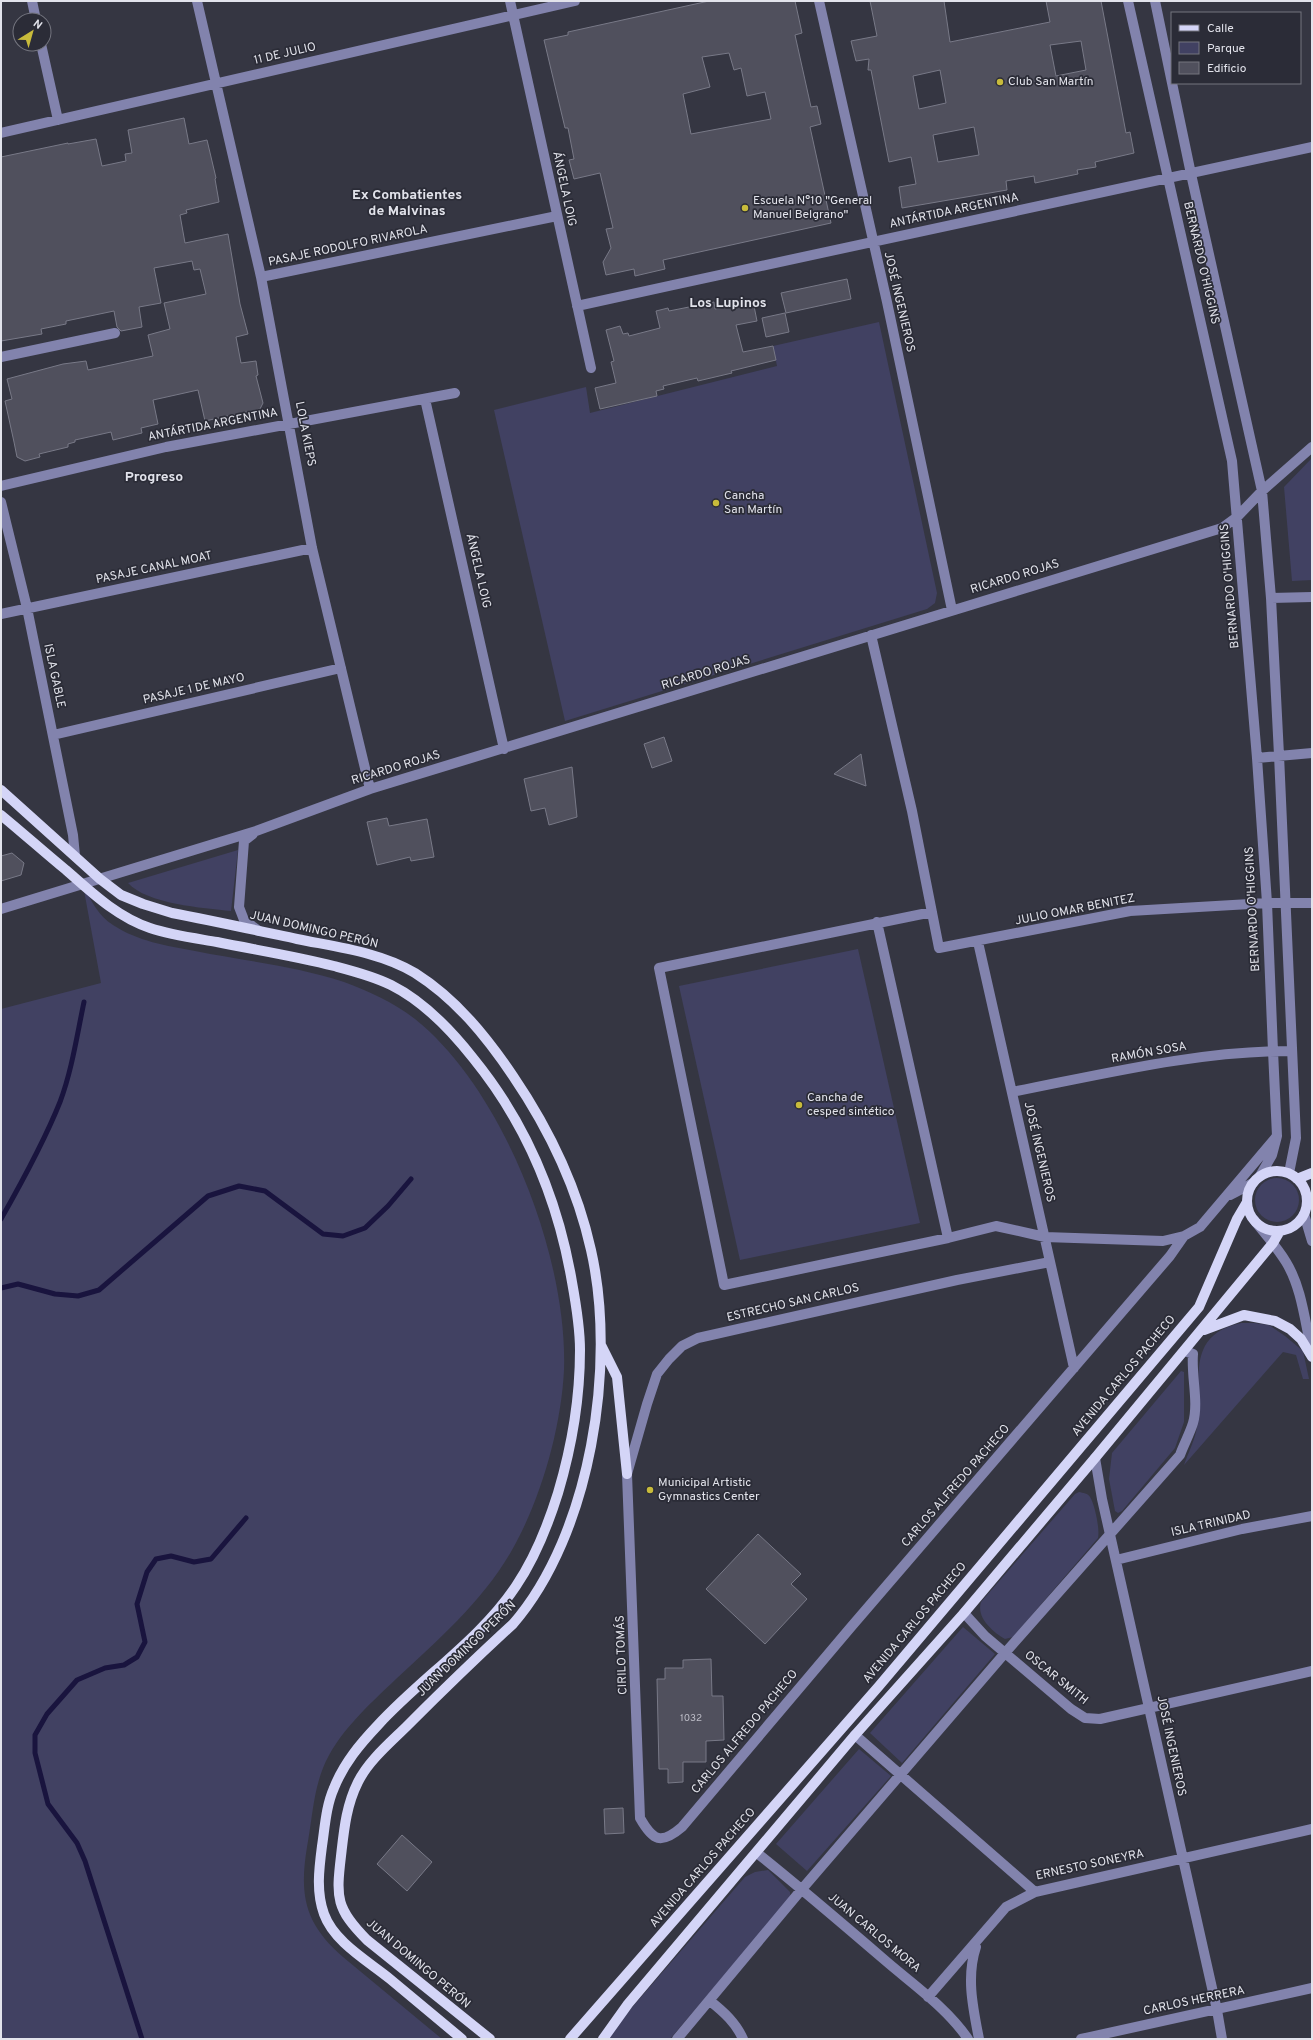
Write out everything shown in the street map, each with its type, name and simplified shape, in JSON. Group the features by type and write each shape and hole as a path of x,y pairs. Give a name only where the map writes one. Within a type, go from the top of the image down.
{"main road":[{"name":"JUAN DOMINGO PERÓN","path":"1,790 100,880 122,895 143,904 172,913 352,950 384,959 413,972 439,990 468,1017 494,1048 529,1100 551,1139 569,1180 591,1250 598,1293 600,1341 595,1424 589,1460 571,1517 557,1554 527,1609 377,1756 359,1780 345,1819 338,1879 342,1907 349,1922 367,1940 490,2039"},
{"name":"JUAN DOMINGO PERÓN","path":"1,815 83,885 124,917 147,928 289,955 346,969 393,986 415,1000 452,1033 499,1091 529,1145 542,1174 560,1226 575,1299 580,1348 574,1426 569,1458 552,1512 530,1565 502,1607 391,1712 350,1757 330,1800 318,1876 319,1895 324,1915 331,1928 356,1952 462,2039"},
{"path":"1247,1202 1249,1212 1261,1227 1280,1231 1291,1228 1308,1208 1303,1186 1293,1176 1279,1171 1269,1172 1256,1179"},
{"path":"1293,1176 1312,1172"},
{"name":"AVENIDA CARLOS PACHECO","path":"570,2039 879,1686 1199,1307 1236,1219 1247,1202 1248,1192 1256,1179"},
{"path":"604,2039 628,2004 757,1853 855,1735 964,1612 1202,1331 1274,1243 1280,1231"},
{"path":"1202,1331 1226,1320 1244,1315 1260,1317 1275,1321 1290,1329 1301,1339 1312,1358"},
{"path":"600,1341 617,1377 628,1474"}],"street":[{"path":"32,1 34,12"},
{"name":"LOLA KIEPS","path":"197,1 261,277 290,424 312,548 370,789"},
{"name":"ÁNGELA LOIG","path":"510,1 591,368"},
{"name":"11 DE JULIO","path":"1,133 575,1"},
{"name":"JOSÉ INGENIEROS","path":"819,1 952,610"},
{"name":"BERNARDO O'HIGGINS","path":"1128,1 1232,461 1257,758 1267,903 1277,1136 1272,1155 1256,1179"},
{"name":"BERNARDO O'HIGGINS","path":"1155,1 1171,78"},
{"path":"43,52 58,120"},
{"name":"BERNARDO O'HIGGINS","path":"1172,84 1190,174 1262,491 1271,598 1279,755 1296,1138 1293,1176"},
{"name":"ANTÁRTIDA ARGENTINA","path":"577,306 1312,147"},
{"name":"PASAJE RODOLFO RIVAROLA","path":"261,277 557,216"},
{"path":"1,357 115,333"},
{"name":"ANTÁRTIDA ARGENTINA","path":"1,486 166,447 455,393"},
{"name":"ÁNGELA LOIG","path":"425,399 504,749"},
{"name":"RICARDO ROJAS","path":"1,909 100,880 256,831 370,789 952,610 1209,533 1222,528 1237,517 1262,491 1312,447"},
{"name":"ISLA GABLE","path":"1,502 27,608 73,834 75,856"},
{"name":"PASAJE CANAL MOAT","path":"1,614 312,548"},
{"path":"1271,598 1312,597"},
{"path":"871,635 912,811 932,912 877,922 659,968 724,1285 948,1238 996,1226 1045,1237 1163,1241 1184,1236"},
{"name":"PASAJE 1 DE MAYO","path":"53,735 341,668"},
{"path":"1257,758 1312,753"},
{"path":"256,831 244,841 239,907 244,920 259,930"},
{"name":"JULIO OMAR BENITEZ","path":"932,912 939,948 978,942 1130,911 1267,903 1312,903"},
{"path":"877,922 948,1238"},
{"name":"JOSÉ INGENIEROS","path":"978,942 1074,1368"},
{"name":"RAMÓN SOSA","path":"1012,1092 1176,1061 1233,1053 1291,1051"},
{"name":"CARLOS ALFREDO PACHECO","path":"649,1833 659,1838 670,1837 682,1828 851,1627 1170,1256 1184,1236 1200,1227 1277,1136"},
{"path":"1226,1197 1256,1179"},
{"path":"1308,1208 1312,1241"},
{"path":"1254,1220 1274,1243 1287,1263 1297,1286 1312,1353"},
{"name":"ESTRECHO SAN CARLOS","path":"628,1474 647,1404 658,1374 669,1359 682,1346 698,1338 957,1280 1050,1262"},
{"path":"677,2039 802,1890 1005,1653 1180,1455 1193,1422 1193,1354 1185,1351"},
{"name":"JOSÉ INGENIEROS","path":"1095,1458 1102,1499 1111,1533 1217,2010 1222,2039"},
{"name":"CIRILO TOMÁS","path":"628,1474 636,1649 640,1818 649,1833"},
{"name":"ISLA TRINIDAD","path":"1116,1560 1242,1529 1312,1516"},
{"name":"OSCAR SMITH","path":"964,1612 985,1636 1071,1709 1085,1718 1100,1719 1312,1671"},
{"name":"ERNESTO SONEYRA","path":"855,1735 1035,1892 1312,1829"},
{"name":"JUAN CARLOS MORA","path":"757,1853 928,1997 958,2024 968,2039"},
{"path":"928,1997 978,1942 1006,1907 1035,1892"},
{"path":"978,1942 971,1962 970,1982 979,2039"},
{"name":"CARLOS HERRERA","path":"1081,2039 1312,1988"},
{"path":"710,2001 724,2012 739,2029 743,2039"}],"green space":[{"name":"Cancha San Martín","path":"879,322 937,593 935,603 927,609 565,721 494,410 586,387 590,413 777,366 773,346"},
{"path":"1312,458 1312,580 1292,581 1284,487"},
{"path":"238,850 231,911 176,904 148,896 128,883"},
{"path":"83,885 95,907 103,917 122,931 142,939 174,947 326,976 372,993 415,1019 447,1050 476,1088 502,1132 524,1179 542,1228 555,1278 562,1326 564,1370 559,1416 554,1439 548,1463 532,1509 512,1550 488,1586 474,1603 444,1634 365,1709 345,1731 329,1755 317,1787 305,1864 305,1895 313,1921 320,1933 343,1957 442,2039 1,2039 1,1009 101,983"},
{"name":"Cancha de cesped sintético","path":"858,949 920,1223 740,1260 679,986"},
{"path":"1277,1178 1289,1182 1295,1188 1299,1200 1295,1212 1289,1218 1277,1222 1265,1218 1259,1212 1255,1200 1259,1188 1265,1182"},
{"path":"1241,1323 1269,1325 1285,1336 1303,1351 1309,1379 1303,1379 1296,1355 1283,1352 1184,1465 1197,1427 1198,1379 1203,1350 1210,1339 1222,1329"},
{"path":"1181,1371 1184,1372 1184,1422 1175,1448 1122,1511 1118,1513 1115,1511 1109,1479 1112,1453"},
{"path":"1079,1492 1088,1495 1092,1501 1098,1524 1098,1538 1013,1637 1005,1639 995,1633 983,1619 980,1608 981,1602 1075,1494"},
{"path":"963,1627 995,1654 902,1763 870,1733"},
{"path":"859,1749 891,1776 807,1871 776,1844"},
{"path":"768,1870 790,1892 790,1898 670,2039 607,2039 615,2027 745,1877 755,1872"}],"building":[{"path":"709,1 795,1 802,33 795,35 811,107 817,106 821,124 810,127 831,223 663,260 665,269 635,276 634,269 606,275 603,262 611,248 606,229 613,228 600,173 574,179 569,160 574,159 568,128 565,128 544,40 568,35 568,32","holes":["729,53 734,70 741,68 747,96 765,92 771,119 691,134 683,94 710,87 702,57"]},
{"path":"870,1 944,1 950,42 1050,22 1046,1 1101,1 1126,133 1130,132 1134,153 1095,162 1096,167 1077,170 1078,174 1035,183 1034,176 1006,181 1007,190 902,208 899,187 916,184 911,157 889,162 871,70 868,70 869,59 856,61 851,41 877,36","holes":["1081,41 1086,70 1056,76 1050,45","940,70 946,103 919,109 913,76","974,127 979,155 938,162 933,135"]},
{"path":"184,118 189,144 207,140 216,178 219,202 186,210 187,213 180,215 185,243 228,234 240,304 248,334 236,337 241,363 256,361 258,375 256,376 263,403 260,409 205,421 198,390 153,400 158,424 141,428 142,433 113,440 111,432 75,440 75,442 68,444 68,447 39,454 40,457 25,461 17,457 5,401 12,399 7,379 63,364 86,361 88,370 153,356 148,335 170,329 164,303 206,294 200,269 194,270 192,261 154,268 161,303 139,307 142,327 121,331 117,327 114,311 66,321 66,324 41,329 42,334 1,341 1,157 68,143 96,139 102,166 126,161 125,154 132,153 128,130"},
{"path":"847,279 851,299 786,313 781,293"},
{"path":"753,301 757,321 736,325 743,352 773,346 776,360 698,381 697,378 663,386 664,389 656,391 657,396 600,409 595,388 616,383 611,362 614,361 606,330 620,326 623,334 628,333 629,336 660,328 656,311 668,308 669,311 714,302 715,309"},
{"path":"785,313 789,332 766,337 762,318"},
{"path":"664,737 672,761 652,768 644,744"},
{"path":"861,754 866,786 834,774"},
{"path":"572,767 577,817 549,825 545,808 531,811 524,779"},
{"path":"387,818 389,826 427,819 434,857 411,861 410,857 377,865 367,822"},
{"path":"12,853 24,863 21,875 1,881 1,856"},
{"path":"758,1534 801,1574 791,1584 807,1599 765,1644 706,1589"},
{"path":"711,1659 712,1696 723,1696 724,1740 706,1741 706,1762 683,1762 683,1782 668,1783 668,1769 659,1769 657,1679 665,1679 665,1668 683,1668 683,1660"},
{"path":"623,1808 624,1833 605,1834 604,1809"},
{"path":"402,1835 432,1862 407,1891 377,1864"}],"waterway":[{"path":"1,1219 40,1147 60,1102 71,1065 84,1002"},
{"path":"1,1288 18,1284 55,1294 78,1296 99,1290 208,1196 239,1186 265,1191 323,1234 343,1236 365,1228 388,1206 411,1179"},
{"path":"142,2039 85,1861 77,1843 48,1804 35,1753 35,1735 47,1714 77,1680 105,1668 124,1665 137,1657 145,1642 137,1604 147,1572 156,1559 171,1556 194,1562 211,1559 246,1518"}],"place":[{"name":"Club San Martín","path":"1000,82"},
{"name":"Escuela N°10 \"General Manuel Belgrano\"","path":"745,208"},
{"name":"Cancha San Martín","path":"716,503"},
{"name":"Cancha de cesped sintético","path":"799,1105"},
{"name":"Municipal Artistic Gymnastics Center","path":"650,1490"}],"district":[{"name":"Ex Combatientes de Malvinas","path":"407,204"},
{"name":"Los Lupinos","path":"728,303"},
{"name":"Progreso","path":"154,477"}]}
